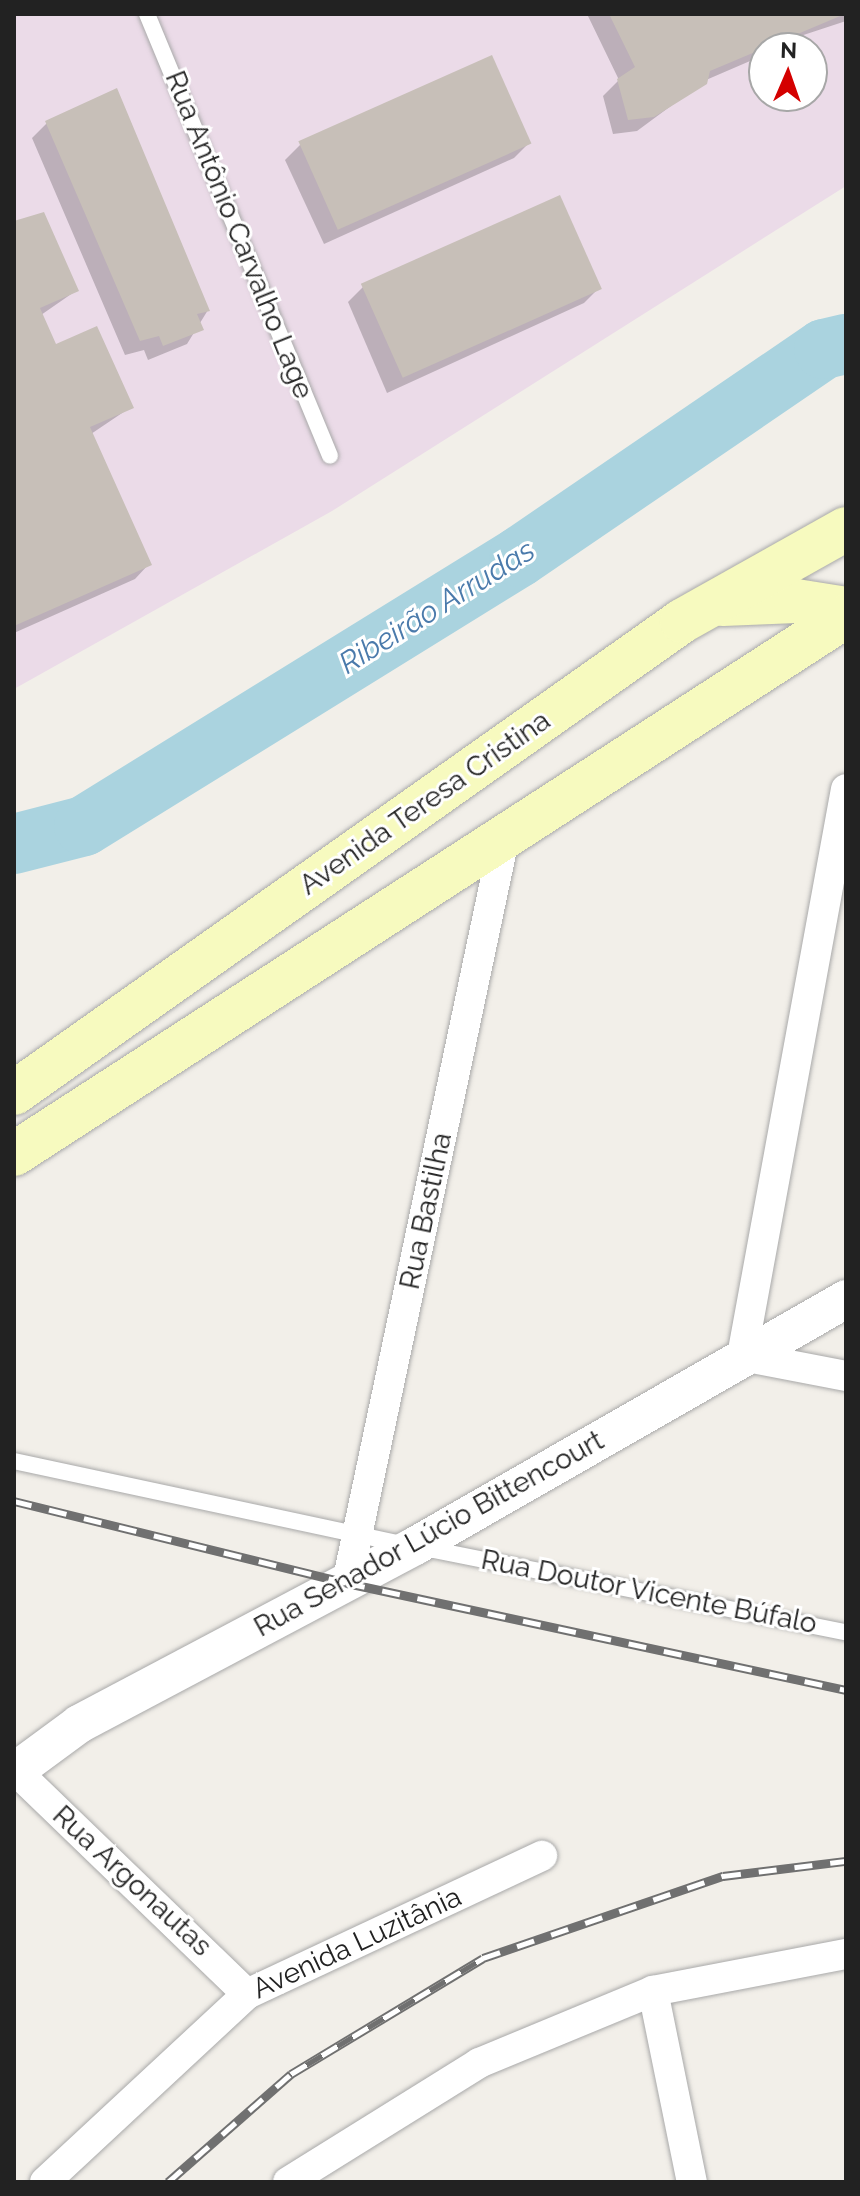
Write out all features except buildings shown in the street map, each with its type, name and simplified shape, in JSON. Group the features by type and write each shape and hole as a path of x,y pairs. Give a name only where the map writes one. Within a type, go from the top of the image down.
{"main road":[{"name":"Avenida Teresa Cristina","path":"14,1093 709,606 846,529"},
{"path":"709,606 796,601 846,609"},
{"path":"14,1154 846,616"}],"street":[{"path":"846,789 742,1356 846,1376"},
{"name":"Rua Bastilha","path":"347,1583 504,839"},
{"name":"Rua Senador Lúcio Bittencourt","path":"14,1770 79,1724 415,1546 846,1299"},
{"name":"Rua Argonautas","path":"14,1770 247,1994"},
{"name":"Avenida Luzitânia","path":"45,2182 247,1994 542,1856"},
{"path":"303,2176 479,2063 653,1991 846,1954"},
{"path":"653,1991 692,2182"}],"lane":[{"name":"Rua Antônio Carvalho Lage","path":"147,14 330,456"},
{"name":"Rua Doutor Vicente Búfalo","path":"14,1461 356,1539 415,1546 846,1632"}],"shaded area":[{"path":"14,14 846,14 846,186 332,511 14,689"}],"waterway":[{"name":"Ribeirão Arrudas","path":"14,844 84,826 519,557 824,349 846,344"}],"railway":[{"path":"14,1501 347,1583 846,1690"},
{"path":"168,2182 291,2074 483,1958 723,1876 846,1861"}]}
